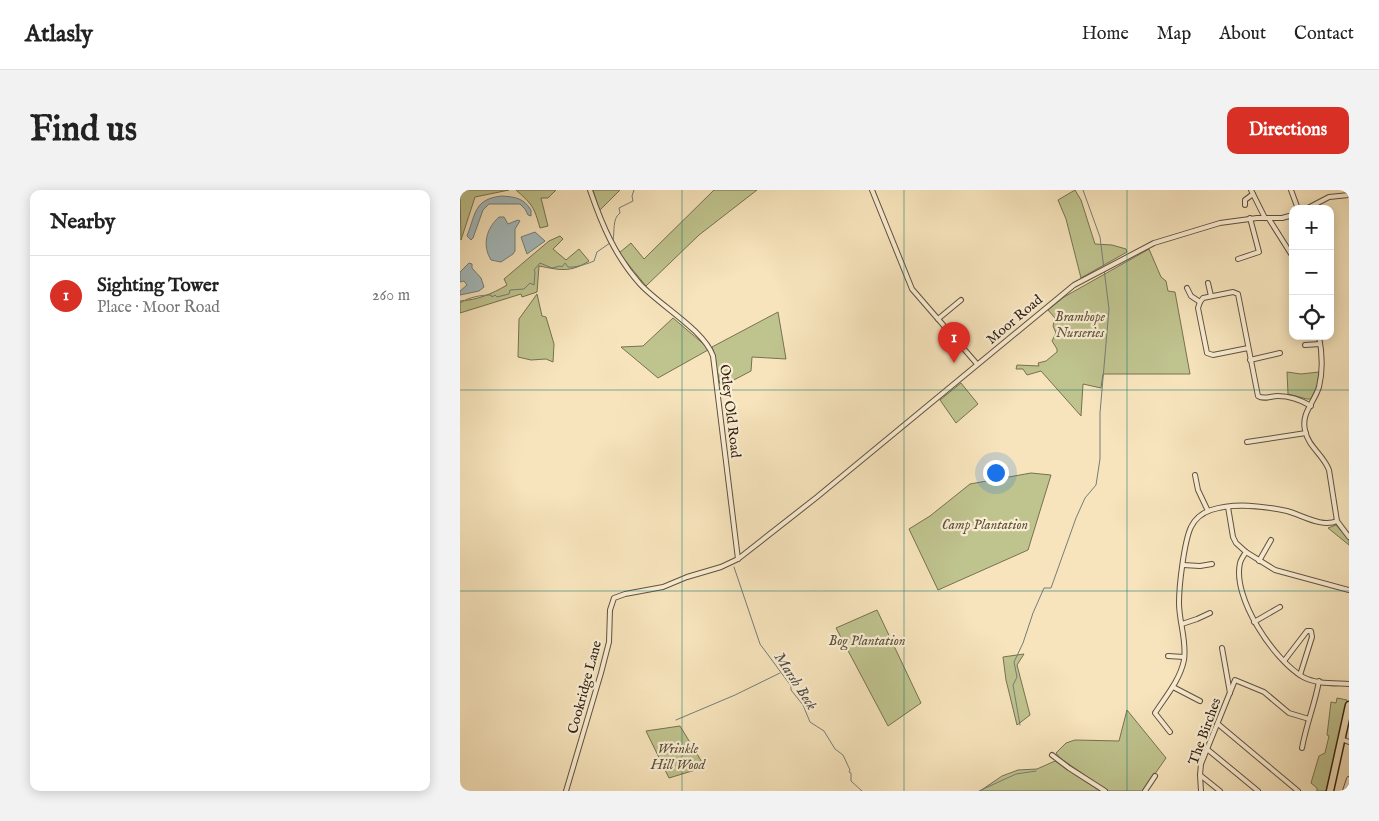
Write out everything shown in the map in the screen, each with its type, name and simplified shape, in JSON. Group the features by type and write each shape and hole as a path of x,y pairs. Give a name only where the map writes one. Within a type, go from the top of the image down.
{"highway":[{"path":"1330,791 1341,739 1347,723 1349,705"},
{"path":"1335,791 1338,772 1336,760"}],"street":[{"name":"Otley Old Road","path":"590,190 610,242 626,268 641,285 700,337 710,349 713,357 738,559"},
{"path":"872,190 912,289 977,364"},
{"path":"1291,190 1297,205"},
{"path":"1244,205 1245,200 1252,192 1289,251"},
{"path":"1314,205 1329,197 1349,195"},
{"name":"Moor Road","path":"738,559 817,497 1074,285 1154,243 1220,223 1250,218 1282,218 1289,216"},
{"path":"1238,259 1259,252 1250,218"},
{"path":"1276,230 1282,218"},
{"path":"1208,283 1211,296"},
{"path":"1187,288 1191,296 1200,302"},
{"path":"1248,348 1213,355 1208,353 1198,308 1203,298 1233,292 1238,294 1258,396 1264,398 1286,396 1310,406"},
{"path":"938,319 961,300"},
{"path":"1320,340 1320,380 1315,398 1305,414 1304,421 1309,443 1327,463 1337,521 1349,537"},
{"path":"1305,345 1320,344"},
{"path":"1250,360 1280,354"},
{"path":"1247,442 1306,433"},
{"path":"1195,475 1198,490 1208,511"},
{"path":"1170,732 1155,713 1181,672 1184,657 1179,603 1183,565 1188,537 1192,526 1198,518 1208,511 1228,506 1261,507 1300,515 1326,524 1337,521"},
{"path":"1228,506 1233,538 1246,552 1275,570 1349,590"},
{"path":"1259,561 1272,540"},
{"path":"1246,552 1240,562 1240,576 1244,597 1254,622 1268,642 1284,661 1305,678 1349,684"},
{"name":"Cookridge Lane","path":"566,791 609,642 610,610 614,598 618,595 663,587 687,577 721,567 738,559"},
{"path":"1183,565 1200,566 1212,564"},
{"path":"1254,622 1280,607"},
{"path":"1182,624 1197,620 1210,613"},
{"path":"1284,661 1307,631 1311,631 1312,637 1300,675"},
{"path":"1222,648 1230,693"},
{"path":"1168,656 1184,657"},
{"name":"The Birches","path":"1202,791 1201,764 1235,680 1264,692 1289,713 1309,719"},
{"path":"1302,748 1315,703 1319,681"},
{"path":"1173,687 1200,701"},
{"path":"1218,724 1298,791"},
{"path":"1341,739 1349,742"},
{"path":"1207,749 1258,791"},
{"path":"1052,755 1105,791"},
{"path":"1200,775 1220,791"},
{"path":"1145,791 1155,776"},
{"path":"1345,791 1349,779"}],"green space":[{"path":"460,190 509,190 475,197 461,240"},
{"path":"516,190 556,190 548,198 541,198 548,226 540,228 532,207"},
{"path":"593,190 620,190 599,211"},
{"path":"714,190 757,190 699,235 646,286 619,253 631,243 644,259"},
{"path":"1075,190 1081,200 1095,244 1112,245 1126,249 1127,252 1081,278 1066,219 1058,200"},
{"path":"560,236 563,239 553,249 566,260 579,249 589,261 565,270 539,266 537,292 522,297 521,294 460,313 460,301 484,296 507,285 504,279 549,241"},
{"name":"Bramhope Nurseries","path":"1149,249 1161,277 1166,281 1168,291 1175,292 1190,374 1103,374 1101,388 1083,384 1081,416 1041,371 1027,375 1023,369 1016,369 1017,365 1039,366 1038,363 1046,361 1057,352 1052,341 1056,333 1053,326 1055,318 1048,310 1064,297"},
{"path":"537,294 542,316 546,317 554,344 553,362 546,359 531,360 518,357 519,319"},
{"path":"778,312 786,359 752,357 751,371 730,382 720,384 712,347"},
{"path":"673,318 706,346 708,350 658,378 621,347 643,346"},
{"path":"1287,372 1301,374 1319,372 1317,387 1311,399 1288,394"},
{"path":"961,383 978,404 956,423 940,400"},
{"name":"Camp Plantation","path":"1031,473 1051,475 1028,550 938,590 909,529 930,516 970,484"},
{"path":"1336,525 1349,540 1349,545 1328,528"},
{"name":"Bog Plantation","path":"877,610 921,703 888,726 836,628"},
{"path":"1024,654 1017,665 1030,715 1017,725 1006,680 1003,657"},
{"path":"1337,698 1347,700 1344,717 1326,791 1317,791 1317,788 1311,783 1319,756 1325,753 1329,736 1327,735 1331,702 1336,703"},
{"path":"1127,710 1166,758 1143,791 1108,791 1060,758 1056,753 1066,743 1075,740 1119,741"},
{"name":"Wrinkle Hill Wood","path":"680,726 705,767 669,778 646,731"},
{"path":"1055,761 1100,791 980,791 1002,776 1018,770 1037,769"}],"water":[{"path":"502,196 522,201 531,210 531,216 528,215 520,204 489,204 483,210 471,240 467,236 477,208 486,200"},
{"path":"499,217 504,217 508,224 520,221 515,229 515,251 501,262 491,260 486,243 488,232"},
{"path":"535,232 545,241 527,254 521,237"},
{"path":"469,263 472,264 472,268 481,278 484,287 479,291 460,295 460,291 467,285 464,281 460,282 460,272"}],"waterway":[{"path":"613,240 615,222 620,213 619,208 633,201 634,190"},
{"path":"1020,725 1013,685 1017,677 1014,662 1044,588 1051,588 1085,498 1096,485 1100,459 1100,413 1109,309 1100,237 1083,190"},
{"path":"460,303 479,296 491,295 492,297 495,295 497,297 509,294 510,290 524,289 530,283 534,285 534,270 540,263 552,268 562,267 565,263 568,267 581,266 594,261 597,252 610,243"},
{"name":"Marsh Beck","path":"734,567 760,644 791,686 791,690 803,705 810,722 824,731 835,749 843,755 851,773 851,781 862,791"},
{"path":"676,720 735,695 780,673"},
{"path":"979,791 1016,774 1036,771"}],"place":[{"name":"Sighting Tower","path":"954,363"}]}
